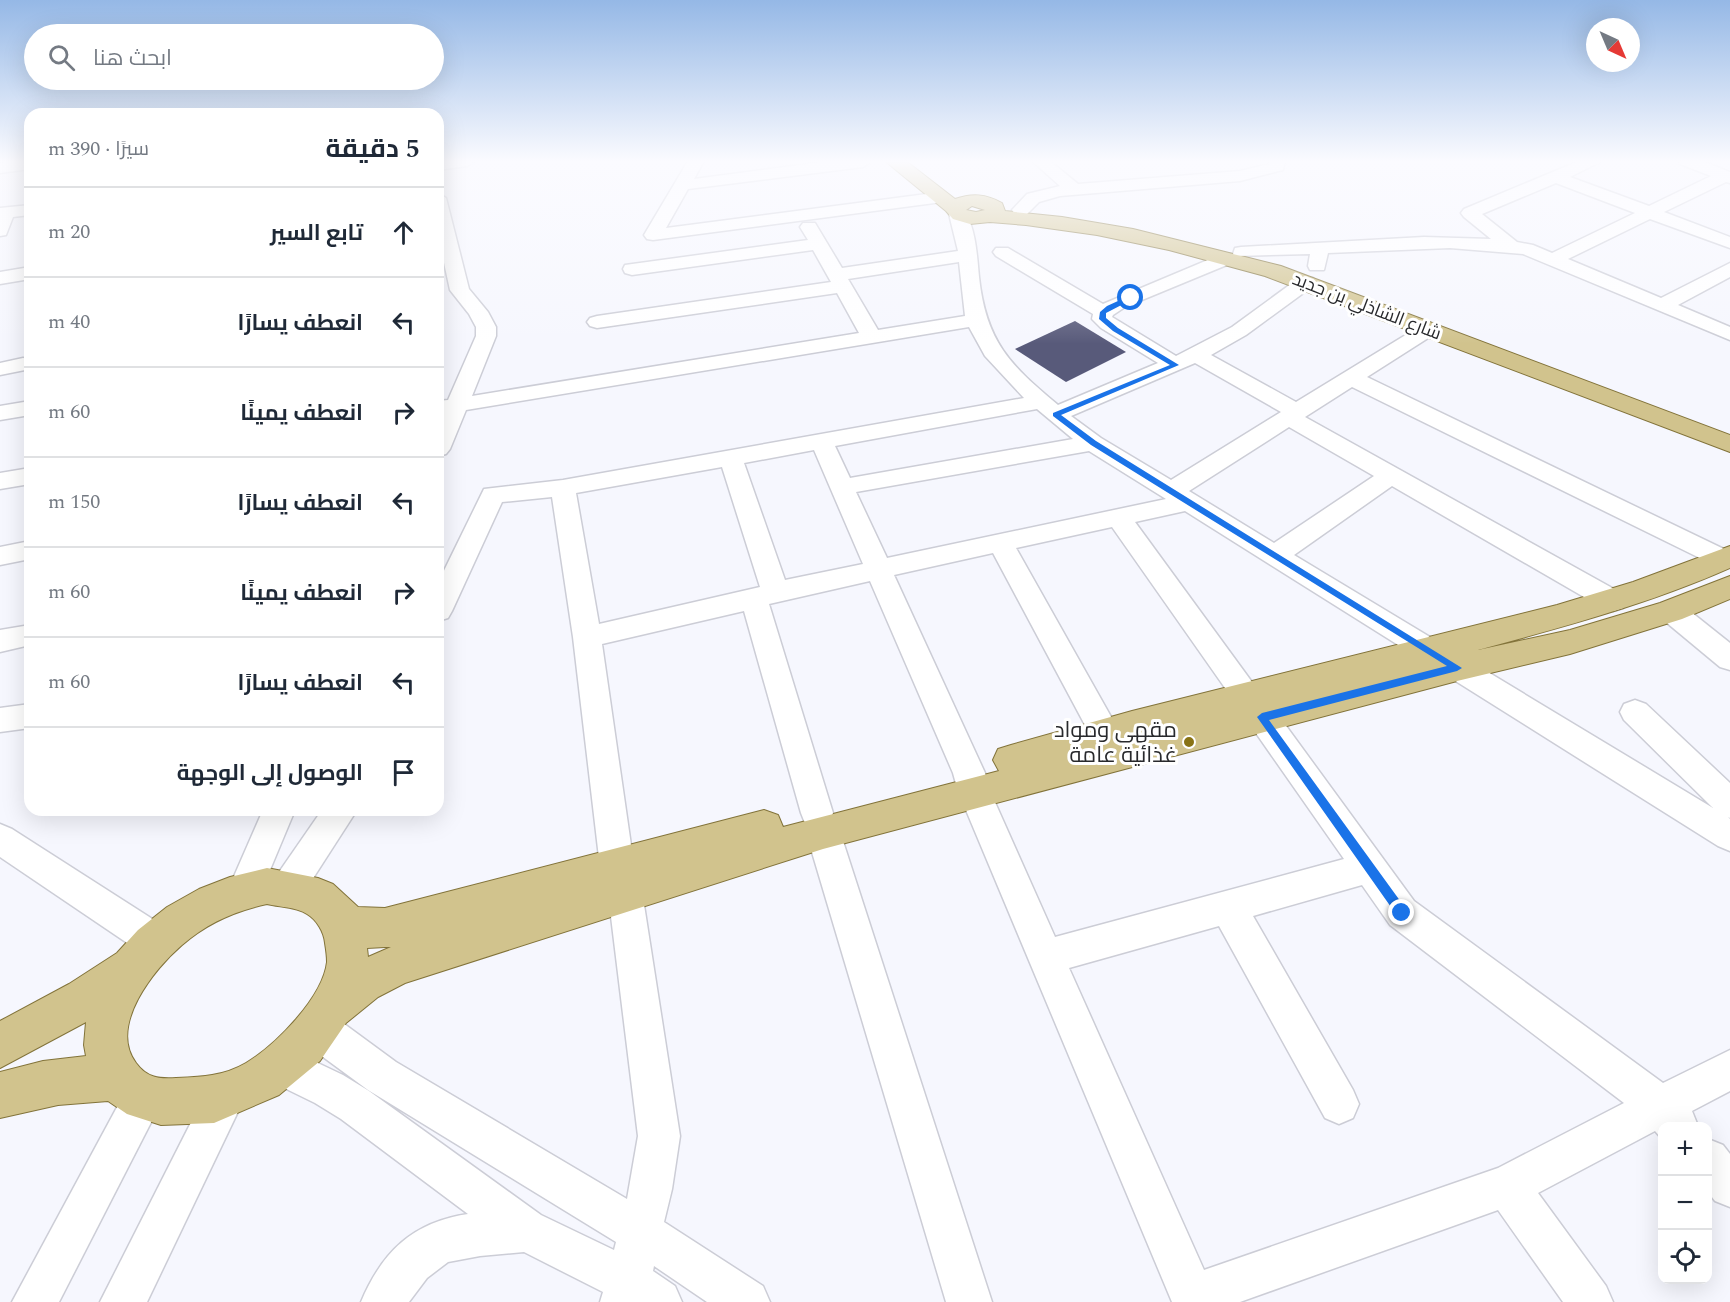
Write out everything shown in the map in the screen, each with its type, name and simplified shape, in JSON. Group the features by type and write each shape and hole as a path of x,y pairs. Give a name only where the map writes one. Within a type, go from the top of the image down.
{"main road":[{"name":"شارع الشاذلي بن جديد","path":"1049,222 1234,255"},
{"name":"شارع الشاذلي بن جديد","path":"1094,222 1170,234 1311,278 1730,429"},
{"name":"شارع الشاذلي بن جديد","path":"1311,278 1429,329 1730,444"},
{"path":"0,1046 84,999 143,954 183,918 213,901 244,890 267,886 289,886 311,892 329,904 342,920 352,926 364,928 392,927 621,879 972,782 1444,659 1613,601 1728,568"},
{"path":"1444,659 1570,642 1671,611 1728,568"},
{"path":"972,782 1104,731 1254,707"},
{"path":"0,1095 49,1083 84,1078 181,1105 225,1097 254,1084 282,1066 363,982 396,965 621,879"},
{"path":"326,1018 346,975 349,946 342,920"},
{"path":"130,1089 106,1045 112,1006 143,954"}],"street":[{"path":"661,222 653,235 752,222"},
{"path":"806,222 872,337"},
{"path":"957,222 966,246 975,320 992,349 1048,408 1093,443 1730,836"},
{"path":"597,322 840,280 966,246 979,222"},
{"path":"1481,222 1511,246"},
{"path":"1554,259 1632,222"},
{"path":"1673,222 1730,243"},
{"path":"444,223 460,290 478,312 486,327 483,346 448,406 444,423"},
{"path":"1103,312 1118,303 1234,255 1465,241 1511,246 1554,259 1730,334"},
{"path":"632,269 819,244"},
{"path":"444,598 493,495 563,488 822,442 1048,408 1176,365 1239,331 1311,278 1320,248"},
{"path":"1002,252 1103,312"},
{"path":"1663,306 1730,269"},
{"path":"0,278 24,274"},
{"path":"1103,312 1102,319 1107,324 1176,365"},
{"path":"448,406 975,320"},
{"path":"587,637 878,569 1119,518 1180,497 1293,415 1429,329"},
{"path":"1196,355 1392,475 1613,601"},
{"path":"0,369 24,368"},
{"path":"1352,378 1728,568"},
{"path":"0,413 24,409"},
{"path":"822,442 972,782 1194,1299 1507,1186 1669,1116 1730,1070"},
{"path":"842,488 1093,443"},
{"path":"731,458 820,823 969,1302"},
{"path":"1275,555 1392,475"},
{"path":"0,481 24,477"},
{"path":"282,1066 322,1085 354,1105 526,1230 637,1295 641,1232 651,1189 659,1136 587,637 563,488"},
{"path":"1119,518 1402,913 1669,1116"},
{"path":"1000,543 1104,731"},
{"path":"0,556 24,551"},
{"path":"1671,611 1730,659"},
{"path":"0,641 24,636"},
{"path":"1635,712 1730,804"},
{"path":"0,720 24,717"},
{"path":"244,890 276,816"},
{"path":"289,886 336,816"},
{"path":"0,839 143,954"},
{"path":"1046,957 1370,868"},
{"path":"1228,907 1340,1104"},
{"path":"326,1018 382,1076 641,1232 747,1302"},
{"path":"36,1302 130,1089"},
{"path":"123,1302 225,1097"},
{"path":"1712,1166 1730,1186"},
{"path":"1507,1186 1590,1302"},
{"path":"384,1302 403,1270 416,1257 436,1244 458,1236 526,1230"}],"building":[{"path":"1075,321 1126,352 1066,382 1015,349"}],"place":[{"name":"مقهى ومواد غذائية عامة","path":"1189,742"}],"route":[{"path":"1131,298 1103,312 1102,319 1115,330 1176,365 1056,414 1093,443 1457,668 1262,717 1402,913"}]}
